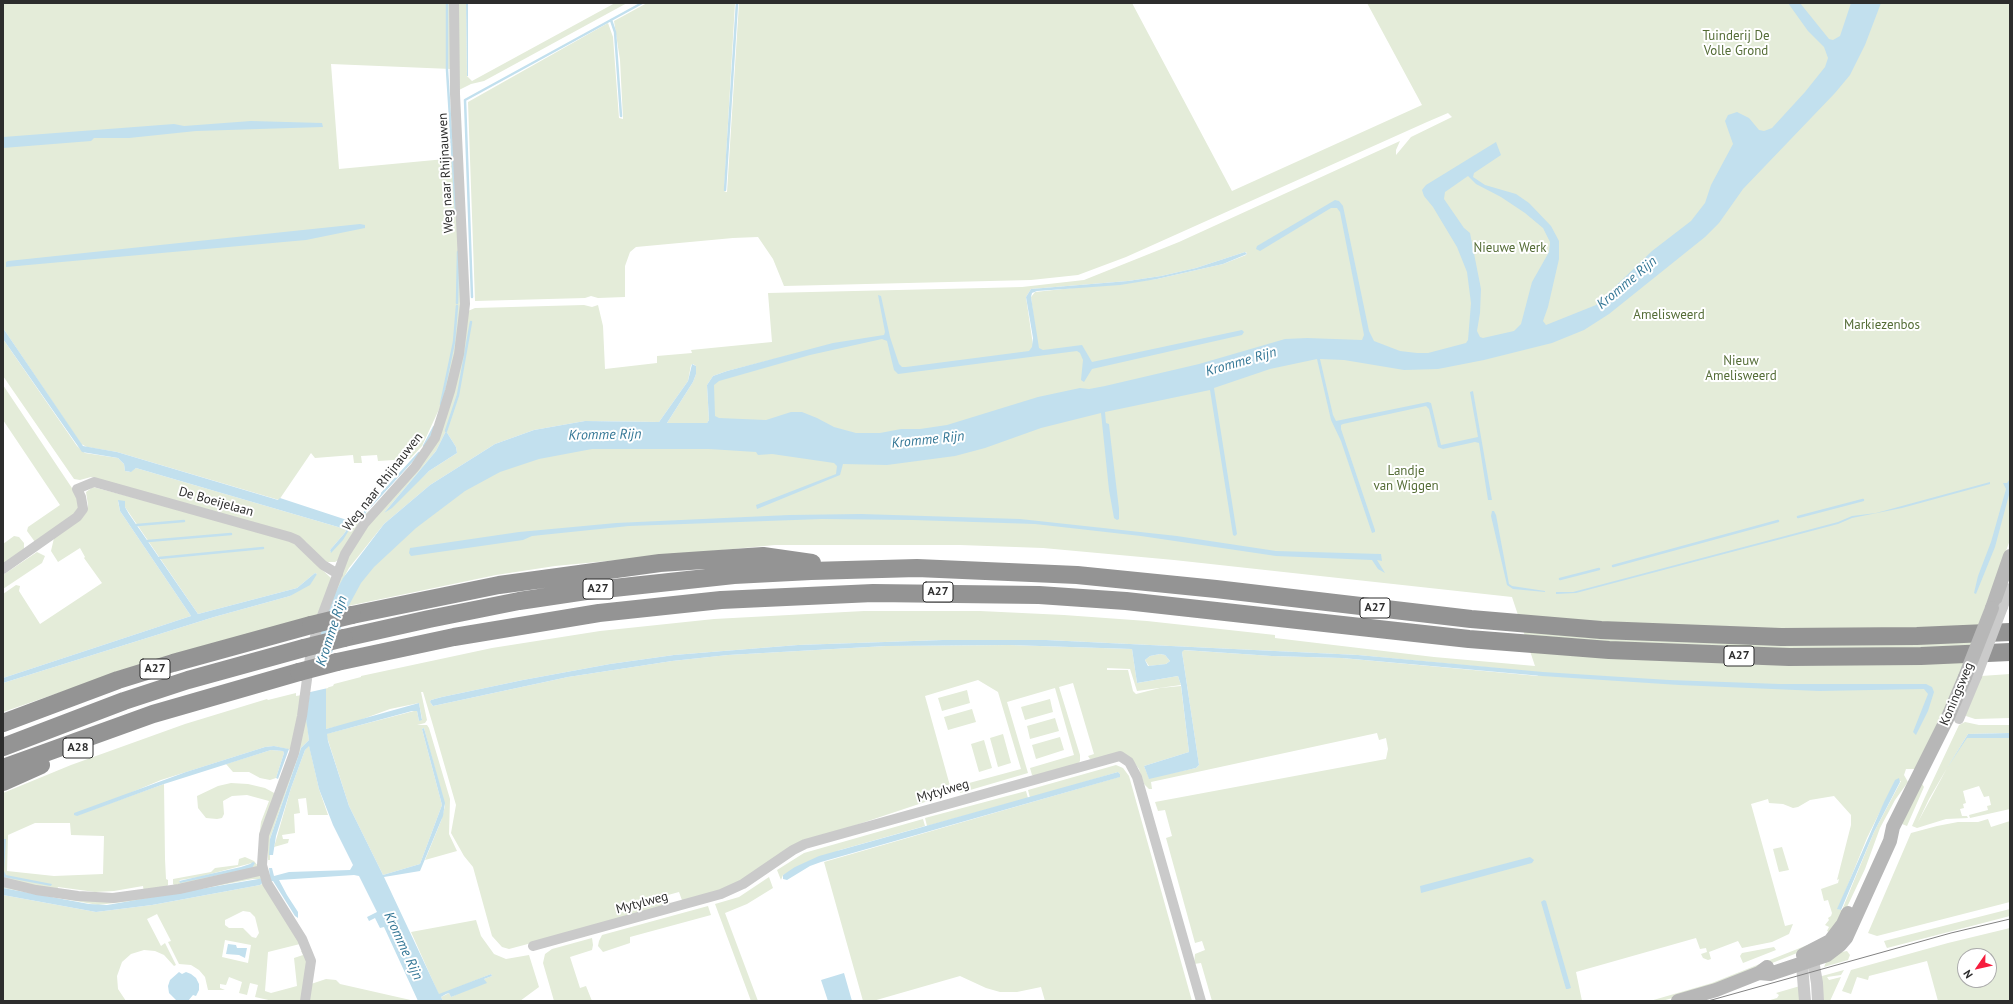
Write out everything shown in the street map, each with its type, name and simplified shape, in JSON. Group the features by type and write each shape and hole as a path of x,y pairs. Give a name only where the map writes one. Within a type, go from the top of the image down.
{"highway":[{"name":"A27","path":"3,723 118,680 173,663 352,614 464,591 531,580 702,560 763,556 856,569"},
{"name":"A27","path":"3,747 124,701 188,680 344,638 444,616 586,590 734,575 856,569 988,570 1077,575 1209,588 1479,620 1668,634 1760,637 1871,637 2010,632"},
{"name":"A27","path":"3,768 153,714 337,662 454,637 536,622 599,613 721,600 872,592 1032,595 1126,601 1469,639 1609,650 1685,654 1805,657 1914,656 2010,652"},
{"name":"A28","path":"3,782 153,714"}],"main road":[{"name":"Koningsweg","path":"1678,1001 1710,992 1759,973 1767,967 1827,955 1840,946 1847,926 1890,841 1893,827 1948,717 1971,676 1998,608 2010,556"}],"street":[{"name":"Weg naar Rhijnauwen","path":"265,876 262,857 264,835 294,753 302,716 310,657 322,615 345,554 364,524 415,467 435,438 450,391 459,354 465,304 455,94 454,3"},
{"name":"De Boeijelaan","path":"3,569 81,513 83,503 77,489 94,482 298,540 323,565 338,574"},
{"name":"Koningsweg","path":"1998,608 2010,588"},
{"name":"Koningsweg","path":"1959,719 1971,676"},
{"name":"Mytylweg","path":"533,946 721,894 743,884 793,850 805,844 1120,756 1129,762 1137,777 1201,1001"},
{"path":"3,882 36,890 78,896 113,898 265,876 308,950 311,961 305,1001"},
{"path":"1805,1001 1806,960"},
{"path":"1806,960 1817,983 1818,1001"}],"green space":[{"path":"3,3 451,3 451,69 331,64 339,169 456,158 462,317 448,390 422,446 410,459 378,461 377,455 361,456 362,463 354,463 353,455 315,458 311,453 279,500 117,452 87,447 81,444 3,328"},
{"path":"456,3 466,3 467,76 472,81 615,3 627,3 484,81 471,84 459,90"},
{"path":"647,3 735,3 724,191 727,192 739,3 1132,3 1232,191 1422,105 1367,3 2010,3 2010,540 1953,694 1918,769 1906,769 1904,775 1908,782 1895,800 1880,828 1865,869 1839,924 1831,933 1827,931 1829,927 1825,925 1832,913 1828,900 1824,901 1821,889 1838,883 1839,879 1837,880 1851,825 1851,815 1834,796 1810,800 1798,807 1793,808 1783,804 1769,803 1768,799 1751,804 1785,926 1793,924 1789,934 1772,942 1742,948 1738,941 1709,952 1711,959 1708,960 1703,958 1701,954 1707,952 1706,948 1700,949 1696,938 1576,972 1582,1001 1212,1001 1201,963 1194,964 1195,954 1205,950 1202,941 1195,943 1166,838 1172,836 1165,810 1158,811 1155,802 1386,759 1388,749 1386,738 1379,740 1377,733 1151,782 1152,789 1149,789 1144,784 1139,769 1133,761 1125,756 1116,754 1094,760 1090,759 1088,756 1094,754 1073,683 1059,687 1080,755 1080,761 1077,765 1036,776 1032,775 1030,768 1074,755 1055,688 1007,702 1028,773 960,793 958,786 1021,769 998,692 978,680 925,696 952,793 788,849 744,882 724,892 683,903 679,892 668,895 671,906 509,949 502,947 492,936 473,867 464,856 451,833 456,805 423,692 421,692 427,720 425,723 417,725 427,725 429,728 450,799 449,834 457,851 425,860 441,821 445,806 424,728 422,729 442,805 420,864 383,875 349,806 326,734 414,711 417,711 419,721 422,719 419,703 390,709 352,723 326,729 326,688 361,676 492,648 600,631 714,619 864,611 980,611 1147,621 1275,635 1275,638 1434,657 1535,666 1512,597 1174,560 1043,548 960,545 775,545 555,566 496,575 343,607 345,600 368,564 396,534 437,499 494,464 572,440 658,438 711,439 712,381 806,351 713,376 707,385 709,420 707,423 667,423 693,382 696,374 696,366 693,364 691,365 688,381 659,422 585,421 534,430 495,444 430,485 384,524 349,568 325,612 344,564 355,542 374,517 410,478 439,436 453,388 468,311 475,308 584,305 592,307 598,305 603,326 605,369 657,363 657,356 692,353 691,350 772,342 768,293 1022,287 1084,280 1179,242 1400,141 1396,150 1396,155 1411,137 1452,117 1448,113 1126,257 1078,275 1031,280 784,286 773,259 758,237 733,238 636,247 630,252 625,266 625,297 598,298 591,296 585,298 475,301 468,102 608,23 613,37 619,118 623,119 620,60 614,21","holes":["1245,252 1247,253 1246,255 1223,264 1157,279 1035,292 1031,297 1037,344 1033,345 1026,297 1031,289 1128,281 1161,276 1196,268","446,431 456,447 457,453 429,471 384,513 436,451","943,640 1046,640 1358,655 1536,672 1538,676 1342,658 1272,656 1183,650 1182,652 1199,765 1196,768 1149,778 1144,766 1189,752 1181,686 1160,688 1136,694 1133,691 1128,670 1107,670 1107,668 1130,669 1137,691 1181,685 1178,676 1137,683 1132,649 1009,645 886,646 728,655 672,661 568,677 433,706 430,702 431,700 442,697 610,664 674,655 798,645","1895,781 1901,781 1874,832 1842,910 1838,909 1867,838"]},
{"path":"3,339 77,446 85,453 118,458 124,464 125,471 130,472 136,468 345,529 346,531 330,550 330,552 352,525 369,511 369,514 340,559 335,562 328,562 324,561 306,542 91,477 80,480 74,479 3,376"},
{"path":"3,385 78,497 79,511 35,542 27,531 28,527 60,505 3,420"},
{"path":"93,487 289,539 331,578 320,614 64,691 3,712 3,683 214,617 290,596 317,574 315,573 297,588 198,614 125,507 118,501 120,511 191,616 3,678 3,594 16,585 20,586 19,591 40,624 102,583 84,558 85,557 80,548 58,562 51,551 54,538 86,513 88,505 86,492"},
{"path":"14,536 19,537 24,543 24,549 3,564 3,544"},
{"path":"37,552 45,556 42,563 3,589 3,575"},
{"path":"1160,654 1165,655 1170,661 1166,664 1149,666 1145,660 1150,656"},
{"path":"2010,674 2010,718 1975,719 1966,716 1965,714 1981,676"},
{"path":"967,690 970,703 942,711 938,698"},
{"path":"296,693 296,696 302,695 292,750 274,746 265,747 161,780 75,816 164,784 165,859 166,879 168,880 168,885 166,888 144,893 143,886 114,891 95,892 58,887 57,891 3,881 3,793 71,765 185,724 267,699","holes":["35,823 70,823 71,835 104,836 103,874 54,876 7,871 8,835"]},
{"path":"1050,699 1053,712 1025,720 1021,707"},
{"path":"305,707 309,740 301,748 270,839 270,860 268,860 268,835"},
{"path":"972,709 976,722 948,730 944,717"},
{"path":"1055,718 1059,731 1030,739 1027,726"},
{"path":"1965,722 1979,725 2010,725 2010,733 1968,734 1947,768 1967,737 2010,738 2010,809 1970,818 1969,815 1988,810 1987,806 1991,805 1989,796 1984,797 1979,786 1963,791 1966,803 1963,804 1964,808 1960,809 1962,816 1967,816 1968,818 1946,819 1917,828 1912,826 1959,725","holes":["1947,768 1918,822 1929,799"]},
{"path":"1003,734 1011,763 998,767 990,738"},
{"path":"1060,737 1064,750 1036,759 1032,745"},
{"path":"984,740 992,768 979,772 971,744"},
{"path":"309,745 319,789 328,815 308,815 306,798 298,799 300,813 294,814 295,833 282,835 283,839 289,839 288,843 274,847 291,788 305,750"},
{"path":"271,750 283,751 284,753 276,778 270,780 260,778 249,772 233,772 226,764"},
{"path":"1116,765 1123,768 1129,776 1192,1001 1045,1001 1041,987 1017,992 1000,992 986,988 960,976 873,1001 863,1001 824,862 1119,777 1120,774 1118,772 1030,798 1028,790"},
{"path":"1921,782 1924,787 1907,826 1902,824"},
{"path":"231,783 248,784 265,788 276,794 259,838 261,822 269,801 247,795 232,796 223,801 224,814 222,818 217,819 206,818 198,808 197,796 218,786"},
{"path":"1026,791 1028,798 927,826 925,818"},
{"path":"923,819 925,826 840,850 783,875 781,880 777,870 804,853"},
{"path":"1988,819 1991,827 2010,821 2010,902 1877,936 1868,933 1911,833 1958,822 1978,822"},
{"path":"1782,847 1789,870 1779,872 1773,849"},
{"path":"245,857 254,861 259,867 176,887 173,884 173,879 211,872 215,868 238,865 239,859","holes":["252,863 250,868 179,882 180,880 199,877"]},
{"path":"261,875 263,879 253,879 148,899 98,905 3,888 3,884 86,900"},
{"path":"769,877 773,888 747,904 725,913 758,1001 751,1001 715,904 739,897"},
{"path":"264,883 300,944 268,952 265,991 271,993 297,986 294,958 303,955 301,951 303,950 307,963 301,1001 273,1001 255,997 258,985 250,983 247,995 239,993 242,982 229,977 226,985 220,984 220,988 225,990 208,990 205,977 199,970 191,965 179,964 168,942 171,941 157,914 147,919 161,946 165,943 176,965 174,966 164,955 155,951 144,950 131,954 122,962 117,976 118,989 126,1001 3,1001 3,895 96,912 152,905","holes":["243,911 250,912 255,917 259,933 256,938 252,937 243,928 229,928 225,925 225,920","225,940 251,945 248,963 222,957"]},
{"path":"708,906 711,915 630,937 630,943 603,952 598,946 602,935"},
{"path":"2010,909 2010,916 1887,948 1884,941"},
{"path":"476,920 481,936 494,954 506,959 529,955 539,987 520,1001 443,1001 441,997 449,993 451,997 485,981 484,979 492,976 491,974 439,995 411,932"},
{"path":"2010,928 2010,1001 1938,1001 1927,961 1869,976 1868,980 1857,977 1851,994 1842,991 1851,970 1948,943"},
{"path":"592,938 592,950 570,957 580,988 586,986 592,1001 554,1001 543,963 545,954 552,949"},
{"path":"1820,940 1817,945 1715,986 1662,1001 1650,1001 1712,983"},
{"path":"1774,947 1776,950 1743,963 1740,956 1742,953"},
{"path":"1847,951 1850,955 1848,960 1824,967 1827,960 1835,953"},
{"path":"1844,970 1841,975 1827,977 1829,980 1841,977 1830,1001 1822,1001 1822,976"},
{"path":"326,979 336,980 340,984 415,1001 308,1001 311,984"},
{"path":"1800,986 1802,1001 1767,1001 1777,998 1779,995 1776,993"}],"water":[{"path":"466,3 468,3 468,76 467,76"},
{"name":"Kromme Rijn","path":"1788,3 1800,3 1829,39 1833,40 1840,36 1851,3 1881,3 1865,45 1850,75 1835,93 1743,189 1719,223 1705,237 1609,314 1584,330 1552,343 1484,360 1438,369 1404,370 1344,360 1320,359 1333,415 1336,421 1428,402 1431,403 1441,445 1478,437 1470,392 1473,391 1492,500 1488,500 1479,443 1475,442 1443,449 1438,447 1429,409 1426,406 1343,424 1341,425 1341,429 1375,530 1375,532 1372,533 1341,441 1331,420 1317,359 1270,369 1214,388 1237,534 1235,536 1233,535 1210,390 1105,412 1106,423 1109,424 1119,509 1119,519 1117,520 1114,518 1109,490 1101,413 1041,428 985,448 955,456 887,465 843,464 840,475 757,509 756,505 836,474 837,466 834,463 772,454 758,455 756,452 709,449 592,449 539,459 500,472 465,491 416,528 374,567 361,583 348,607 332,653 326,686 326,729 419,703 422,720 419,721 417,711 412,711 327,734 328,741 349,806 383,875 420,864 442,805 422,729 424,728 445,803 443,816 420,871 384,877 439,994 491,974 492,976 484,979 487,983 451,997 449,993 446,994 441,997 443,1001 418,1001 384,927 380,928 375,918 369,921 367,917 377,912 359,876 354,875 279,880 298,912 298,918 295,916 273,881 264,882 260,885 152,905 96,912 3,895 3,888 89,904 107,905 270,877 269,868 272,868 274,876 289,872 350,870 353,865 333,825 319,789 309,746 305,750 291,788 276,836 273,855 269,855 270,839 301,748 309,740 306,719 318,636 334,595 343,578 384,524 430,485 495,444 534,430 585,421 659,422 688,381 692,364 696,366 696,374 693,382 667,423 707,423 709,420 707,385 713,376 833,343 884,335 885,332 878,295 881,296 890,337 899,364 902,367 906,367 1029,351 1032,347 1033,338 1026,297 1031,289 1128,281 1161,276 1196,268 1245,252 1247,254 1223,264 1157,279 1120,285 1037,291 1032,293 1031,297 1039,348 1043,350 1082,345 1092,362 1242,330 1244,332 1242,335 1092,369 1084,382 1081,380 1083,360 1080,353 1077,351 898,374 894,370 887,341 882,339 810,355 719,381 714,385 715,416 719,418 766,420 791,412 802,412 834,427 856,433 880,433 901,429 920,429 947,425 1038,397 1080,388 1089,389 1105,386 1199,364 1285,339 1307,338 1362,340 1364,335 1340,212 1337,208 1331,208 1260,251 1256,249 1257,246 1335,200 1339,201 1343,206 1369,331 1374,341 1400,351 1417,353 1428,353 1466,343 1468,340 1471,303 1467,272 1457,247 1433,207 1424,196 1422,190 1426,185 1496,142 1501,155 1474,173 1473,177 1485,185 1516,194 1529,203 1551,226 1559,241 1559,259 1548,307 1543,321 1546,325 1596,305 1652,251 1691,221 1705,203 1711,185 1733,144 1725,121 1728,115 1737,112 1749,118 1759,130 1764,131 1772,128 1805,92 1825,67 1828,58 1824,47 1808,31","holes":["1468,176 1476,184 1501,197 1525,213 1543,228 1550,242 1549,252 1532,282 1521,324 1514,331 1483,338 1480,337 1477,331 1480,313 1481,289 1470,233 1464,228 1444,199 1445,192"]},
{"path":"251,121 322,123 323,127 196,131 129,138 94,138 91,141 3,148 3,137 174,124 184,126"},
{"path":"360,224 365,225 365,228 306,240 6,267 6,262 8,261"},
{"path":"3,328 83,446 117,452 278,500 280,498 353,522 364,512 366,514 352,525 343,540 331,553 330,550 346,531 345,529 136,468 131,472 125,471 124,464 118,458 82,452 3,339"},
{"path":"446,431 456,447 457,453 429,471 392,508 384,513 436,451"},
{"path":"2010,479 2010,491 1995,547 1976,594 1974,593 1978,576 1991,542 2006,489 2003,483 2007,483"},
{"path":"1990,482 1990,484 1902,508 1852,518 1838,524 1576,593 1556,594 1556,592 1573,592 1838,522 1852,516 1876,513"},
{"path":"118,500 125,501 125,507 129,514 198,614 297,588 315,573 317,574 310,585 290,596 214,617 3,683 3,678 191,616 120,511"},
{"path":"1492,511 1494,511 1496,515 1509,584 1512,586 1545,592 1513,589 1507,585 1491,516"},
{"path":"861,514 1020,519 1177,536 1276,551 1381,554 1382,561 1377,560 1385,573 1378,569 1372,560 1276,556 1141,536 1035,524 913,520 822,519 629,526 532,536 523,540 411,556 409,553 410,548 519,532 616,523 789,515"},
{"path":"943,640 1046,640 1358,655 1543,672 1669,680 1780,684 1926,684 1932,687 1934,692 1928,711 1916,735 1913,732 1928,694 1924,689 1819,691 1679,685 1542,676 1342,658 1272,656 1184,650 1182,652 1199,765 1196,768 1149,779 1144,766 1189,752 1181,685 1178,676 1137,683 1132,649 1009,645 886,646 728,655 672,661 568,677 433,706 430,702 431,700 442,697 610,664 674,655 798,645","holes":["1160,654 1165,655 1170,661 1166,664 1148,666 1145,660 1150,656"]},
{"path":"2010,733 2010,738 1967,738 1947,768 1968,734"},
{"path":"274,746 289,749 278,779 276,778 284,753 283,751 271,750 164,784 77,816 74,815 74,813 186,772 265,747"},
{"path":"1118,772 1120,777 821,862 810,866 787,880 783,879 783,875 795,867 819,856"},
{"path":"1899,778 1900,782 1874,832 1841,910 1837,909 1884,802 1895,780"},
{"path":"4,839 6,839 4,871 6,875 52,884 51,886 3,877"},
{"path":"1530,857 1534,860 1532,863 1421,893 1420,886"},
{"path":"253,862 255,863 252,868 180,883 179,881 241,867"},
{"path":"1544,900 1546,901 1571,988 1568,989 1566,989 1541,902"},
{"path":"228,944 236,945 237,948 247,948 245,958 239,955 226,954"},
{"path":"179,972 182,974 186,972 191,974 196,978 199,984 199,990 196,996 193,995 188,1001 177,1001 169,993 168,986 170,980"},
{"path":"844,973 852,1001 828,1001 821,980"}],"pier":[{"path":"335,652 328,688 306,693 311,658"}],"waterway":[{"path":"447,3 447,70 456,213"},
{"path":"472,297 465,100 642,3"},
{"path":"725,190 737,3"},
{"path":"611,20 615,32 621,116"},
{"path":"457,303 458,252"},
{"path":"441,404 454,342 457,306"},
{"path":"446,431 458,395 471,322"},
{"path":"424,446 434,427"},
{"path":"365,512 419,453"},
{"path":"1798,517 1863,500"},
{"path":"137,525 184,521"},
{"path":"1613,566 1778,521"},
{"path":"148,541 231,534"},
{"path":"159,558 263,548"},
{"path":"1560,579 1599,569"}],"tram line":[{"path":"1708,1001 1951,933 2010,919"}],"park label":[{"name":"Tuinderij De Volle Grond","path":"1736,44"},
{"name":"Nieuwe Werk","path":"1510,248"},
{"name":"Amelisweerd","path":"1669,315"},
{"name":"Markiezenbos","path":"1882,325"},
{"name":"Nieuw Amelisweerd","path":"1741,368"},
{"name":"Landje van Wiggen","path":"1406,478"}]}
